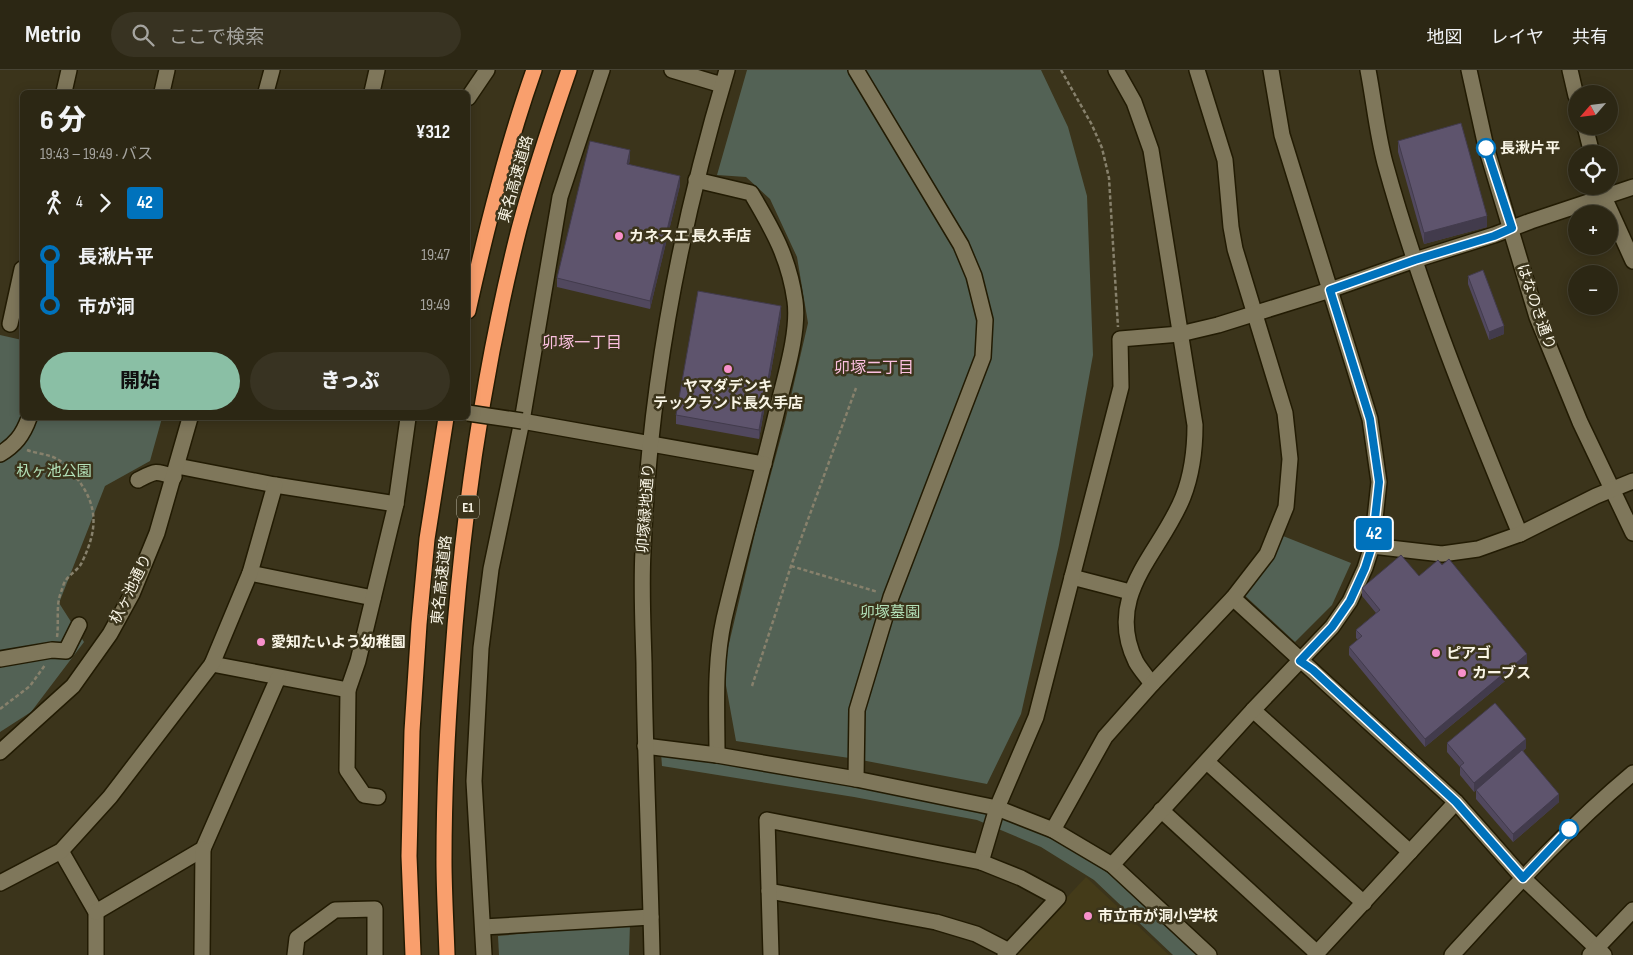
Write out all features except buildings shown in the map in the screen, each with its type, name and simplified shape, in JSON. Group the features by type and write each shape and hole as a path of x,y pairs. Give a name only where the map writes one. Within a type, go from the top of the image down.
{"highway":[{"name":"東名高速道路","path":"470,302 488,218 522,103 534,70"},
{"name":"東名高速道路","path":"447,955 444,860 448,725 458,590 475,448 494,339 519,228 569,70"},
{"name":"東名高速道路","path":"413,955 408,856 412,732 427,539 446,420"}],"street":[{"path":"64,90 69,70"},
{"path":"162,90 167,70"},
{"path":"267,90 272,70"},
{"path":"372,90 377,70"},
{"path":"470,95 487,70"},
{"path":"484,955 474,781 481,648 491,569 498,527 522,420 560,197 602,70"},
{"path":"672,70 722,85"},
{"name":"卯塚緑地通り","path":"652,955 645,746 643,551 651,443 664,338 678,260 696,180 727,70"},
{"path":"856,70 961,244 974,276 985,320 983,357 892,597 857,710 856,779"},
{"path":"1116,70 1134,102 1151,150 1195,425 1195,445 1191,472 1183,497 1130,592 1127,626 1131,647 1137,662 1152,684"},
{"path":"1053,830 1105,737 1152,684 1234,598 1267,554 1286,507 1290,459 1284,413 1235,250 1225,160 1197,70"},
{"path":"1112,865 1253,710 1332,627 1350,601 1365,568 1372,546 1379,482 1370,419 1282,135 1271,70"},
{"path":"1368,70 1385,162 1415,260 1467,405 1520,534"},
{"name":"はなのき通り","path":"1469,70 1486,147 1512,228 1537,318 1580,422 1633,533"},
{"path":"1570,70 1573,85"},
{"path":"696,180 751,193 775,233 789,273 795,303 794,332 789,361 724,621 716,669 717,755"},
{"path":"1618,189 1633,187"},
{"path":"981,862 997,808 1036,717 1121,387 1120,340 1180,334 1255,314 1415,260 1494,236 1594,195"},
{"path":"1603,195 1633,261"},
{"path":"11,325 20,279"},
{"path":"470,413 522,420 764,464"},
{"path":"0,454 14,446 28,420"},
{"name":"杁ヶ池通り","path":"0,752 73,686 110,634 132,594 157,533 189,420"},
{"path":"378,797 364,795 347,770 348,690 358,661 396,504 408,420"},
{"path":"138,480 154,472 175,471 396,504"},
{"path":"1372,546 1442,554 1478,549 1520,534 1633,481"},
{"path":"0,883 61,851 110,797 212,664 250,573 276,485"},
{"path":"250,573 373,598"},
{"path":"1072,577 1130,592"},
{"path":"1234,598 1300,661 1313,670 1456,802 1523,878 1596,953 1633,910"},
{"path":"0,659 52,650 66,651 79,625"},
{"path":"212,664 348,690"},
{"path":"202,955 203,848 278,678"},
{"path":"1253,710 1410,852"},
{"path":"645,746 717,755 856,779 997,808 1053,830 1112,865 1209,955"},
{"path":"1207,762 1364,903"},
{"path":"1452,955 1523,878 1591,809 1633,773"},
{"path":"1161,810 1316,954 1456,802"},
{"path":"769,891 936,922 976,934 1007,953 1058,898 1021,878 981,862 767,820 769,891 771,955"},
{"path":"96,912 203,848"},
{"path":"61,851 96,912 96,955"},
{"path":"295,955 297,938 335,910 374,909 375,955"},
{"path":"483,927 651,917"}],"path":[{"path":"1061,70 1092,125 1102,148 1109,178 1120,340"},
{"path":"752,686 791,566 856,388"},
{"path":"0,709 30,686 44,666 52,650 58,628 60,596 66,580 83,562 91,539 94,520 92,503 66,465 53,457 14,446"},
{"path":"791,566 892,597"}],"shaded area":[{"name":"市立市が洞小学校","path":"1086,877 1169,955 1013,955"}],"green space":[{"name":"卯塚墓園","path":"747,70 1041,70 1068,127 1087,196 1093,355 1059,545 1021,714 987,784 856,759 736,741 723,669 808,323 797,257 770,199 746,177 717,175"},
{"name":"杁ヶ池公園","path":"0,335 20,340 20,420 161,420 150,461 105,486 59,603 84,642 31,712 0,732"},
{"path":"1278,534 1351,563 1332,605 1295,642 1241,592"},
{"path":"661,753 983,808 1049,833 1105,870 1197,955 1173,955 1094,880 1041,847 977,820 854,797 662,766"},
{"path":"630,924 629,955 499,955 498,936"}],"bus line":[{"name":"42","path":"1486,148 1512,228 1494,236 1415,260 1330,290 1370,419 1379,482 1372,546 1365,568 1350,601 1332,627 1300,661 1313,670 1456,802 1523,878 1569,829"}],"place":[{"name":"長湫片平","path":"1486,148"},
{"name":"カネスエ 長久手店","path":"619,236"},
{"name":"ヤマダデンキ テックランド長久手店","path":"728,369"},
{"name":"愛知たいよう幼稚園","path":"261,642"},
{"name":"ピアゴ","path":"1436,653"},
{"name":"カーブス","path":"1462,673"},
{"name":"市立市が洞小学校","path":"1088,916"}],"district":[{"name":"卯塚一丁目","path":"582,343"},
{"name":"卯塚二丁目","path":"874,368"}]}
